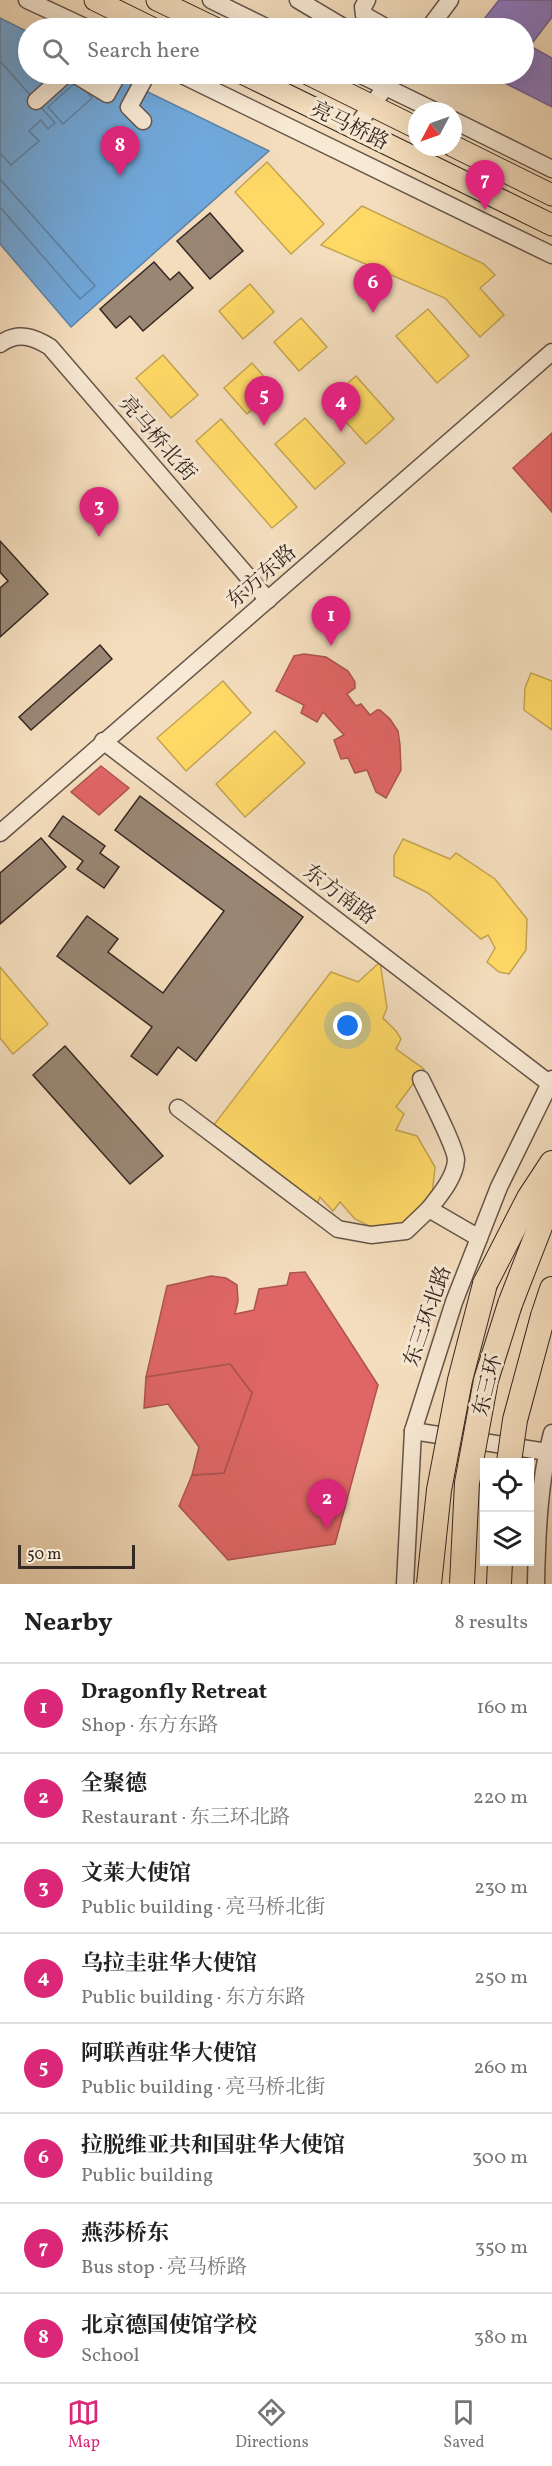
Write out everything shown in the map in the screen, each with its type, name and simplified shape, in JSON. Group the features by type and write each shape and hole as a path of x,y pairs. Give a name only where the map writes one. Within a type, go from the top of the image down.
{"highway":[{"path":"429,1584 439,1490 460,1380 485,1284 529,1198 552,1163"},
{"name":"东三环","path":"462,1584 467,1483 486,1380 510,1304 552,1196"},
{"name":"东三环","path":"510,1458 515,1420 552,1289"},
{"path":"499,1584 500,1566"}],"main road":[{"path":"95,0 132,18"},
{"path":"157,0 194,18"},
{"name":"亮马桥路","path":"265,84 552,225"},
{"name":"亮马桥路","path":"329,84 408,123"},
{"path":"462,150 552,195"}],"street":[{"path":"27,0 66,18"},
{"path":"211,0 248,18"},
{"path":"298,0 328,18"},
{"path":"367,0 363,7 364,15 369,18"},
{"path":"436,18 450,0"},
{"path":"36,101 55,84"},
{"path":"90,84 107,94 112,84"},
{"path":"142,84 129,107 143,121"},
{"path":"201,84 552,255"},
{"path":"355,128 387,84"},
{"path":"396,84 422,102"},
{"path":"462,124 552,169"},
{"name":"亮马桥北街","path":"0,344 16,336 34,337 51,347 268,600"},
{"name":"东方东路","path":"0,833 552,352"},
{"name":"东方南路","path":"103,741 550,1081"},
{"path":"178,1108 338,1229 371,1235 406,1231 429,1209 448,1183 456,1160 421,1079"},
{"name":"东三环北路","path":"405,1584 413,1431 454,1302 479,1238 499,1187 550,1081"},
{"path":"429,1209 479,1238"},
{"path":"413,1431 547,1452"},
{"path":"536,1584 537,1543 547,1452 552,1433"}],"building: Homes":[{"path":"155,111 174,132 157,147 176,168 191,156 205,173 141,230 125,211 151,189 133,169 108,192 89,169"},
{"path":"267,162 324,224 291,254 235,192"},
{"path":"362,206 484,264 495,275 480,288 504,315 480,337 445,298 321,245"},
{"path":"250,284 274,312 243,339 219,311"},
{"path":"428,309 469,356 437,383 396,336"},
{"path":"301,318 327,347 299,371 274,342"},
{"path":"163,355 198,395 171,418 136,378"},
{"path":"252,363 275,389 247,414 224,388"},
{"path":"356,376 394,419 366,444 327,401"},
{"path":"305,418 345,463 315,489 275,444"},
{"path":"221,419 297,507 272,528 196,441"},
{"path":"531,673 552,681 552,730 524,710 525,688"},
{"path":"223,681 251,713 186,771 157,738"},
{"path":"275,731 305,763 245,817 216,784"},
{"path":"403,839 450,859 456,853 495,879 527,919 526,950 509,974 499,972 487,962 495,948 488,935 481,939 428,893 394,876 394,856"},
{"path":"380,962 387,1008 383,1018 401,1039 396,1049 424,1069 396,1107 404,1114 396,1130 417,1136 435,1167 432,1196 404,1225 377,1230 355,1219 340,1202 333,1211 320,1197 317,1204 213,1126 331,972 358,982"},
{"path":"0,967 48,1024 13,1054 0,1038"}],"building: Shops":[{"path":"552,433 552,512 513,468"},
{"path":"304,654 326,657 348,671 355,682 355,688 347,694 356,706 361,704 370,715 380,710 398,731 401,770 386,798 376,792 367,770 355,773 348,758 341,759 334,740 344,735 323,712 317,722 301,713 304,705 276,691 294,656"},
{"path":"101,766 129,788 99,815 71,792"},
{"path":"305,1272 378,1385 335,1544 228,1560 179,1506 192,1475 224,1473 252,1393 230,1364 146,1377 167,1286 211,1276 226,1278 237,1285 238,1301 235,1314 254,1310 259,1289 287,1285 290,1273"},
{"path":"230,1364 252,1393 224,1473 192,1475 199,1447 168,1404 144,1408 146,1377"}],"building: Offices":[{"path":"499,0 552,0 552,17 534,41 534,18 485,18"},
{"path":"534,48 552,58 552,107 507,84 534,84"}],"building: Schools":[{"path":"0,18 18,27 18,84 132,84 269,151 71,327 0,244"},
{"path":"0,61 55,123 48,129 41,120 29,131 39,141 11,165 0,153"},
{"path":"74,84 80,84 92,98 63,124 48,107"},
{"path":"0,179 95,286 80,299 0,207"}],"building: Other":[{"path":"210,213 243,251 210,279 177,241"},
{"path":"154,262 170,280 179,272 193,288 143,331 130,316 116,328 100,309"},
{"path":"0,541 48,594 0,637 0,588 8,581 0,572"},
{"path":"100,645 112,659 31,730 19,717"},
{"path":"140,796 303,917 196,1061 178,1047 157,1075 131,1056 152,1027 57,956 87,916 118,939 108,952 163,993 224,911 115,830"},
{"path":"63,816 105,846 100,853 119,867 104,888 77,869 83,861 49,836"},
{"path":"41,838 66,867 0,924 0,873"},
{"path":"65,1046 163,1156 130,1184 33,1075"}],"place":[{"name":"北京德国使馆学校","path":"120,176"},
{"name":"燕莎桥东","path":"485,210"},
{"name":"拉脱维亚共和国驻华大使馆","path":"373,313"},
{"name":"阿联酋驻华大使馆","path":"264,426"},
{"name":"乌拉圭驻华大使馆","path":"341,432"},
{"name":"文莱大使馆","path":"99,537"},
{"name":"Dragonfly Retreat","path":"331,646"},
{"name":"全聚德","path":"327,1529"}]}
